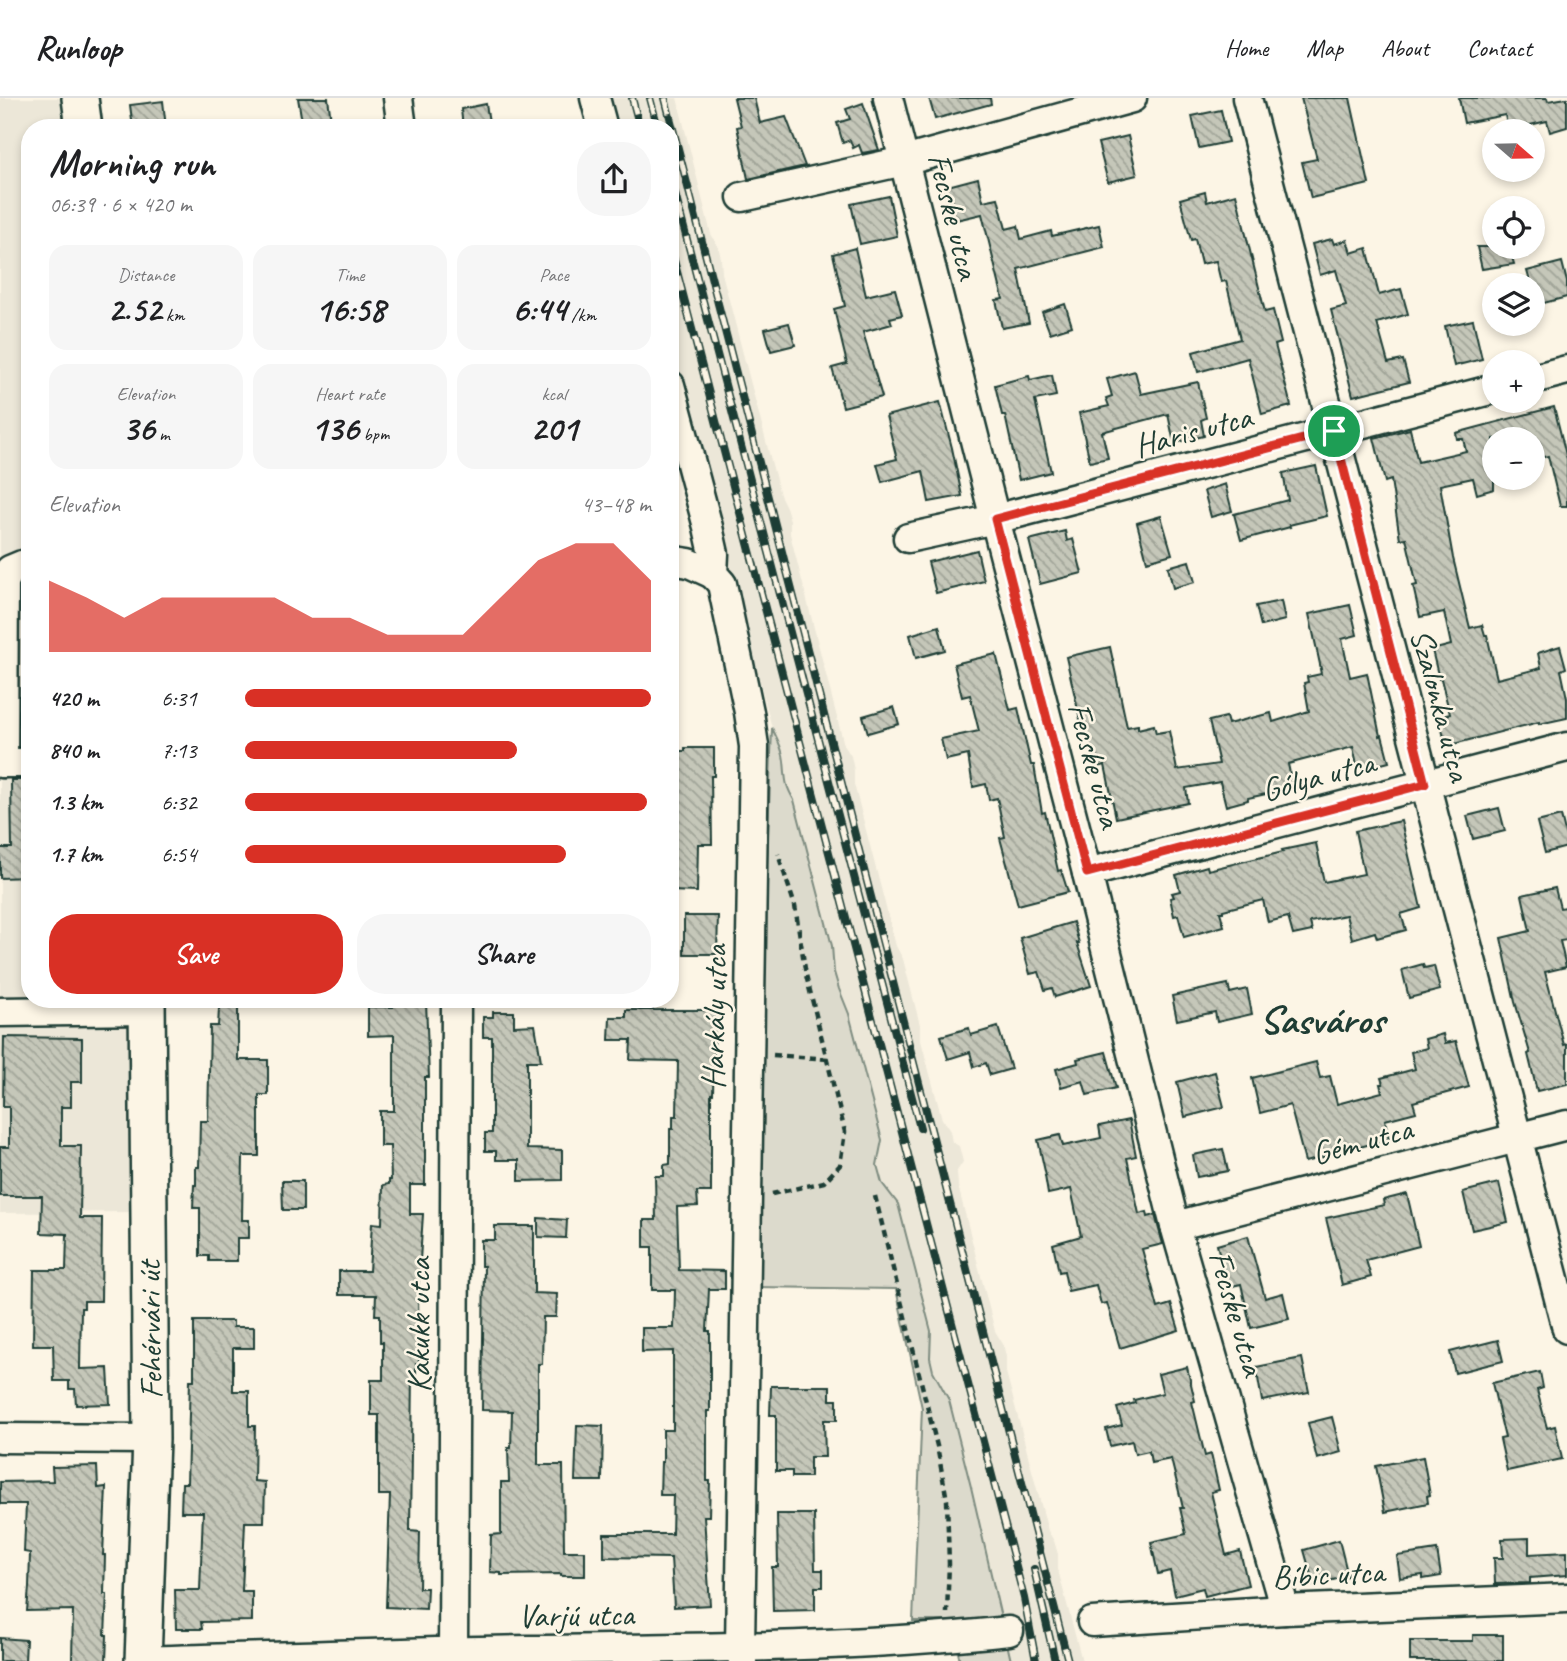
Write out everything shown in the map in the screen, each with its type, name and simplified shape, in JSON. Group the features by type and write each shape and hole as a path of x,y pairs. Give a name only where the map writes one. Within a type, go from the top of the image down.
{"main road":[{"path":"80,98 83,119"},
{"name":"Fehérvári út","path":"143,1661 151,1439 147,1008"}],"street":[{"path":"398,98 401,119"},
{"path":"596,98 601,119"},
{"name":"Fecske utca","path":"888,98 1175,1226 1285,1610"},
{"path":"742,197 904,162 1132,98"},
{"name":"Szalonka utca","path":"1247,98 1567,1329"},
{"path":"1545,376 1567,370"},
{"name":"Haris utca","path":"908,538 995,519 1482,392"},
{"name":"Harkály utca","path":"679,419 708,527 713,573 722,584 754,746 742,1654"},
{"path":"679,561 713,573"},
{"path":"11,763 4,582 10,570 21,565"},
{"name":"Gólya utca","path":"1087,873 1567,747"},
{"path":"0,1012 60,1008"},
{"name":"Kakukk utca","path":"453,1651 456,1008"},
{"name":"Gém utca","path":"1175,1226 1567,1125"},
{"path":"0,1438 151,1439"},
{"name":"Bíbic utca","path":"1091,1622 1285,1610 1567,1598"},
{"name":"Varjú utca","path":"143,1661 453,1651 742,1654 1009,1631"}],"path":[{"path":"747,1200 824,1182 840,1165 845,1132 806,975 795,906 773,845 752,839"},
{"path":"749,1054 828,1059"},
{"path":"875,1196 937,1446 947,1500 949,1564 946,1638"}],"shaded area":[{"path":"0,98 66,98 69,119 21,119 21,1008 133,1008 135,1212 0,1213"},
{"path":"609,98 677,98 711,234 718,246 722,273 780,495 790,520 790,534 844,745 851,756 854,784 896,946 903,959 942,1119 950,1131 952,1142 959,1146 963,1162 957,1171 958,1186 995,1331 1003,1344 1006,1372 1048,1531 1058,1554 1058,1570 1082,1661 1011,1661 949,1400 933,1371 930,1358 931,1331 898,1204 882,1183 877,1165 882,1139 834,972 832,946 794,800 784,774 784,760 772,728 679,370 679,119 615,119"},
{"path":"772,728 780,744 787,785 794,800 832,946 834,972 849,1014 882,1140 877,1165 882,1183 898,1204 931,1331 930,1358 933,1371 949,1400 1011,1661 960,1661 951,1621 913,1621 922,1408 896,1289 751,1287"}],"building":[{"path":"298,98 328,98 331,119 302,119"},
{"path":"734,98 754,98 760,123 786,117 805,166 748,179 737,127 741,126"},
{"path":"929,98 990,98 991,104 935,119"},
{"path":"1301,98 1350,98 1369,184 1311,198 1302,162 1317,159"},
{"path":"1459,98 1547,98 1548,101 1567,98 1567,127 1550,132 1545,119 1506,119 1505,115 1464,123"},
{"path":"163,101 165,119 132,119 130,105"},
{"path":"863,103 879,150 862,153 859,145 853,148 850,140 843,143 837,123 850,119 846,109"},
{"path":"486,104 488,119 462,119 461,109"},
{"path":"1221,110 1228,142 1199,148 1192,116"},
{"path":"1128,136 1137,175 1108,182 1098,143"},
{"path":"978,178 983,201 998,198 1006,229 1018,226 1021,239 1051,231 1052,236 1099,225 1104,247 1018,269 1029,323 1002,328 996,300 1003,299 982,214 952,221 944,187"},
{"path":"1205,192 1207,202 1236,194 1265,312 1273,310 1281,343 1275,345 1291,406 1262,414 1248,358 1198,372 1193,352 1240,339 1226,281 1221,282 1216,261 1201,264 1195,239 1191,240 1180,199"},
{"path":"889,196 897,236 860,244 851,204"},
{"path":"1332,239 1334,244 1347,240 1351,253 1367,248 1379,295 1401,289 1408,314 1377,323 1388,363 1403,360 1409,382 1353,396 1331,310 1346,306 1336,270 1320,275 1312,244"},
{"path":"1477,247 1482,247 1482,259 1513,259 1514,264 1482,269"},
{"path":"855,248 866,296 895,289 902,315 890,318 892,324 863,332 882,397 843,407 832,368 847,364 834,309 845,306 833,254"},
{"path":"1562,262 1567,282 1567,297 1545,303 1545,273 1527,271"},
{"path":"1065,304 1072,326 1050,333 1042,312"},
{"path":"1473,320 1482,359 1454,366 1445,326"},
{"path":"789,323 795,345 771,351 765,329"},
{"path":"1135,371 1141,394 1198,382 1206,418 1201,420 1204,436 1174,443 1168,414 1102,432 1108,458 1090,462 1079,413 1109,406 1106,398 1112,396 1107,379"},
{"path":"1052,375 1056,396 1035,400 1051,472 1019,480 1005,415 1002,415 995,385 1029,376 1030,380"},
{"path":"940,402 962,496 929,502 923,471 882,482 877,464 897,459 886,416"},
{"path":"1554,407 1567,459 1567,506 1560,506 1548,456 1545,457 1545,427 1482,427 1482,490 1491,490 1477,494 1473,478 1440,485 1453,558 1470,628 1482,625 1487,635 1497,679 1541,668 1538,653 1560,646 1566,668 1561,670 1567,698 1567,718 1539,722 1446,746 1439,717 1450,714 1432,650 1451,645 1444,612 1420,617 1413,586 1417,585 1406,538 1400,539 1391,480 1385,482 1374,438 1410,429 1418,462 1466,451 1463,439 1457,439 1456,433 1531,413 1545,413 1545,409"},
{"path":"1316,466 1327,516 1241,540 1234,514 1288,500 1283,473"},
{"path":"1225,484 1232,511 1211,517 1204,491"},
{"path":"1161,516 1172,554 1147,561 1137,523"},
{"path":"1065,531 1067,541 1073,539 1082,573 1040,584 1029,540"},
{"path":"977,550 984,581 936,593 928,562"},
{"path":"1189,561 1195,582 1173,588 1168,567"},
{"path":"1281,601 1285,620 1261,626 1256,606"},
{"path":"1350,605 1357,635 1342,639 1350,677 1367,673 1380,736 1382,735 1389,762 1358,770 1353,747 1288,764 1293,788 1226,806 1220,782 1186,788 1188,803 1116,818 1105,765 1094,768 1089,740 1085,741 1066,657 1110,647 1127,727 1138,725 1138,729 1154,725 1156,733 1169,731 1177,770 1219,764 1209,721 1226,717 1228,724 1271,713 1273,722 1309,711 1304,683 1308,682 1307,677 1321,674 1321,669 1309,614"},
{"path":"939,626 945,650 916,658 910,635"},
{"path":"996,654 1010,710 1018,708 1031,765 1034,765 1042,813 1045,812 1058,871 1061,870 1068,892 1018,905 1000,838 1005,837 997,798 989,800 986,784 973,787 968,755 946,760 941,739 979,731 970,695 962,697 954,664"},
{"path":"894,707 899,724 868,733 863,716"},
{"path":"685,748 714,748 714,776 711,776 712,844 698,844 697,892 679,891 679,751 685,751"},
{"path":"11,780 21,780 21,877 0,878 0,848 12,848"},
{"path":"1499,808 1505,831 1473,839 1467,816"},
{"path":"1561,816 1567,847 1545,853 1537,822"},
{"path":"1401,821 1421,908 1401,914 1406,930 1377,938 1375,932 1352,939 1346,915 1310,922 1312,931 1293,935 1288,917 1268,922 1263,900 1223,910 1220,912 1224,926 1184,937 1178,915 1174,916 1170,898 1174,897 1172,893 1180,891 1176,875 1207,866 1208,870 1316,843 1324,882 1364,874 1355,831"},
{"path":"1555,888 1560,908 1567,907 1567,940 1560,941 1566,967 1545,972 1564,1045 1567,1044 1567,1084 1537,1091 1501,938 1530,931 1522,895"},
{"path":"684,916 718,916 717,954 684,954"},
{"path":"1073,922 1091,986 1055,997 1052,988 1045,990 1039,972 1030,974 1020,938"},
{"path":"1423,964 1424,968 1434,966 1440,990 1409,998 1402,970"},
{"path":"1228,984 1230,993 1247,989 1252,1014 1217,1022 1215,1012 1177,1020 1172,996"},
{"path":"238,1008 238,1060 268,1060 268,1095 259,1095 259,1156 243,1156 242,1220 249,1220 249,1238 237,1238 237,1261 209,1261 209,1256 200,1256 200,1208 193,1208 196,1167 199,1167 200,1121 208,1121 210,1026 218,1026 220,1009"},
{"path":"368,1008 426,1008 429,1077 425,1077 425,1185 410,1185 410,1214 423,1214 418,1291 419,1364 416,1364 416,1373 412,1373 410,1531 420,1532 419,1588 427,1588 426,1609 386,1607 390,1495 379,1495 379,1415 371,1415 371,1380 383,1380 380,1315 375,1315 376,1295 339,1295 339,1271 369,1271 372,1223 382,1224 383,1185 389,1184 391,1180 390,1146 380,1146 380,1111 394,1111 394,1035 368,1036"},
{"path":"626,1010 715,1010 711,1094 711,1192 697,1192 698,1206 677,1207 679,1270 725,1271 725,1289 709,1289 707,1331 710,1331 710,1411 707,1411 707,1481 710,1481 709,1516 704,1516 710,1605 674,1607 671,1558 604,1557 604,1534 672,1534 673,1495 660,1495 663,1430 673,1430 673,1351 642,1352 642,1328 674,1328 675,1290 652,1290 652,1247 644,1247 644,1220 656,1220 655,1176 664,1176 664,1165 670,1164 670,1129 673,1129 673,1116 677,1116 678,1061 630,1060 631,1040 609,1040 610,1017 626,1017"},
{"path":"493,1012 514,1012 514,1026 535,1025 541,1061 527,1061 527,1149 562,1150 562,1180 519,1181 519,1160 496,1160 496,1151 485,1151 485,1133 492,1133 492,1037 483,1037 483,1017 493,1017"},
{"path":"998,1027 1011,1069 990,1075 986,1063 974,1067 970,1052 948,1059 941,1036 969,1028 971,1035"},
{"path":"1443,1034 1445,1043 1456,1041 1469,1087 1413,1102 1416,1112 1385,1120 1389,1139 1305,1162 1290,1105 1260,1113 1252,1078 1316,1062 1320,1078 1330,1076 1337,1104 1382,1092 1381,1078 1415,1069 1411,1052 1427,1048 1425,1039"},
{"path":"4,1037 82,1038 82,1082 71,1082 71,1107 61,1107 61,1146 81,1146 80,1218 102,1218 101,1301 84,1301 84,1308 81,1308 80,1369 108,1368 110,1404 76,1405 75,1389 69,1389 69,1381 54,1381 53,1345 33,1345 34,1270 66,1270 67,1234 41,1233 42,1196 0,1196 0,1147 9,1147 9,1107 3,1107"},
{"path":"1106,1052 1116,1088 1087,1095 1083,1081 1061,1087 1056,1069 1078,1063 1077,1059"},
{"path":"1215,1072 1224,1107 1185,1117 1177,1082"},
{"path":"1129,1120 1136,1156 1127,1158 1139,1214 1147,1212 1148,1217 1155,1215 1163,1244 1142,1249 1158,1308 1171,1304 1179,1330 1120,1348 1107,1303 1101,1304 1096,1285 1068,1291 1064,1271 1059,1272 1053,1244 1081,1236 1071,1189 1048,1194 1038,1140 1060,1135 1063,1146 1101,1138 1099,1126"},
{"path":"1223,1149 1228,1171 1197,1177 1193,1155"},
{"path":"282,1181 303,1181 303,1210 283,1210"},
{"path":"1499,1183 1508,1222 1472,1230 1463,1192"},
{"path":"1407,1194 1419,1246 1366,1260 1371,1277 1342,1285 1326,1218 1384,1205 1383,1200"},
{"path":"538,1218 567,1220 566,1238 538,1237"},
{"path":"495,1226 534,1226 534,1293 557,1294 556,1317 543,1317 542,1364 538,1364 538,1465 563,1465 564,1551 585,1551 585,1576 501,1575 490,1572 491,1535 501,1534 501,1482 509,1482 508,1448 511,1448 512,1411 482,1410 484,1266 481,1266 481,1240 495,1240"},
{"path":"1248,1236 1265,1298 1283,1293 1289,1319 1251,1328 1241,1284 1228,1287 1217,1245"},
{"path":"194,1321 233,1321 233,1327 254,1327 254,1348 233,1348 233,1391 249,1391 249,1426 255,1426 254,1481 265,1482 264,1522 245,1522 242,1591 252,1591 252,1621 201,1622 202,1629 176,1629 175,1590 200,1590 203,1512 181,1512 182,1483 187,1483 190,1380 194,1380"},
{"path":"1498,1340 1503,1361 1455,1373 1450,1352"},
{"path":"1302,1358 1309,1392 1262,1401 1256,1367"},
{"path":"1187,1367 1205,1456 1211,1454 1219,1490 1211,1492 1226,1555 1240,1551 1248,1585 1205,1596 1203,1588 1175,1595 1170,1571 1158,1574 1151,1542 1186,1534 1180,1508 1183,1508 1171,1459 1151,1463 1149,1451 1135,1454 1132,1441 1110,1446 1106,1429 1122,1425 1117,1408 1135,1403 1134,1400 1163,1393 1158,1374"},
{"path":"1540,1372 1543,1388 1537,1390 1547,1428 1555,1426 1562,1459 1507,1471 1500,1439 1505,1438 1492,1383"},
{"path":"771,1386 830,1386 830,1400 837,1400 837,1420 824,1420 825,1457 810,1457 810,1477 792,1477 792,1471 776,1471 776,1415 770,1415"},
{"path":"1332,1417 1341,1452 1317,1459 1308,1423"},
{"path":"577,1425 603,1426 602,1481 575,1481"},
{"path":"1423,1457 1430,1495 1427,1496 1428,1503 1385,1512 1376,1466"},
{"path":"97,1466 98,1488 106,1487 103,1555 104,1594 107,1594 106,1661 72,1661 73,1610 27,1611 30,1553 24,1552 26,1504 0,1504 0,1482 53,1481 52,1467"},
{"path":"777,1514 814,1514 815,1570 823,1570 823,1587 815,1587 815,1610 773,1611 772,1567 778,1567"},
{"path":"1529,1538 1529,1554 1567,1552 1567,1575 1530,1578 1530,1583 1495,1584 1494,1558 1503,1558 1502,1539"},
{"path":"1339,1540 1348,1576 1314,1585 1304,1550"},
{"path":"1437,1550 1441,1576 1423,1579 1423,1575 1400,1578 1397,1556"},
{"path":"1473,1635 1503,1635 1503,1661 1410,1661 1410,1641 1473,1641"},
{"path":"0,1638 26,1640 25,1661 0,1661"}],"railway":[{"path":"632,98 638,119"},
{"path":"650,98 656,119"},
{"path":"665,98 670,119"},
{"path":"679,152 1068,1661"},
{"path":"679,209 920,1128"},
{"path":"679,279 1024,1598 1036,1661"},
{"path":"1034,1569 1055,1661"}],"district":[{"name":"Sasváros","path":"1322,1020"}],"route":[{"path":"1334,431 1425,784 1087,873 995,519 1334,431"}]}
